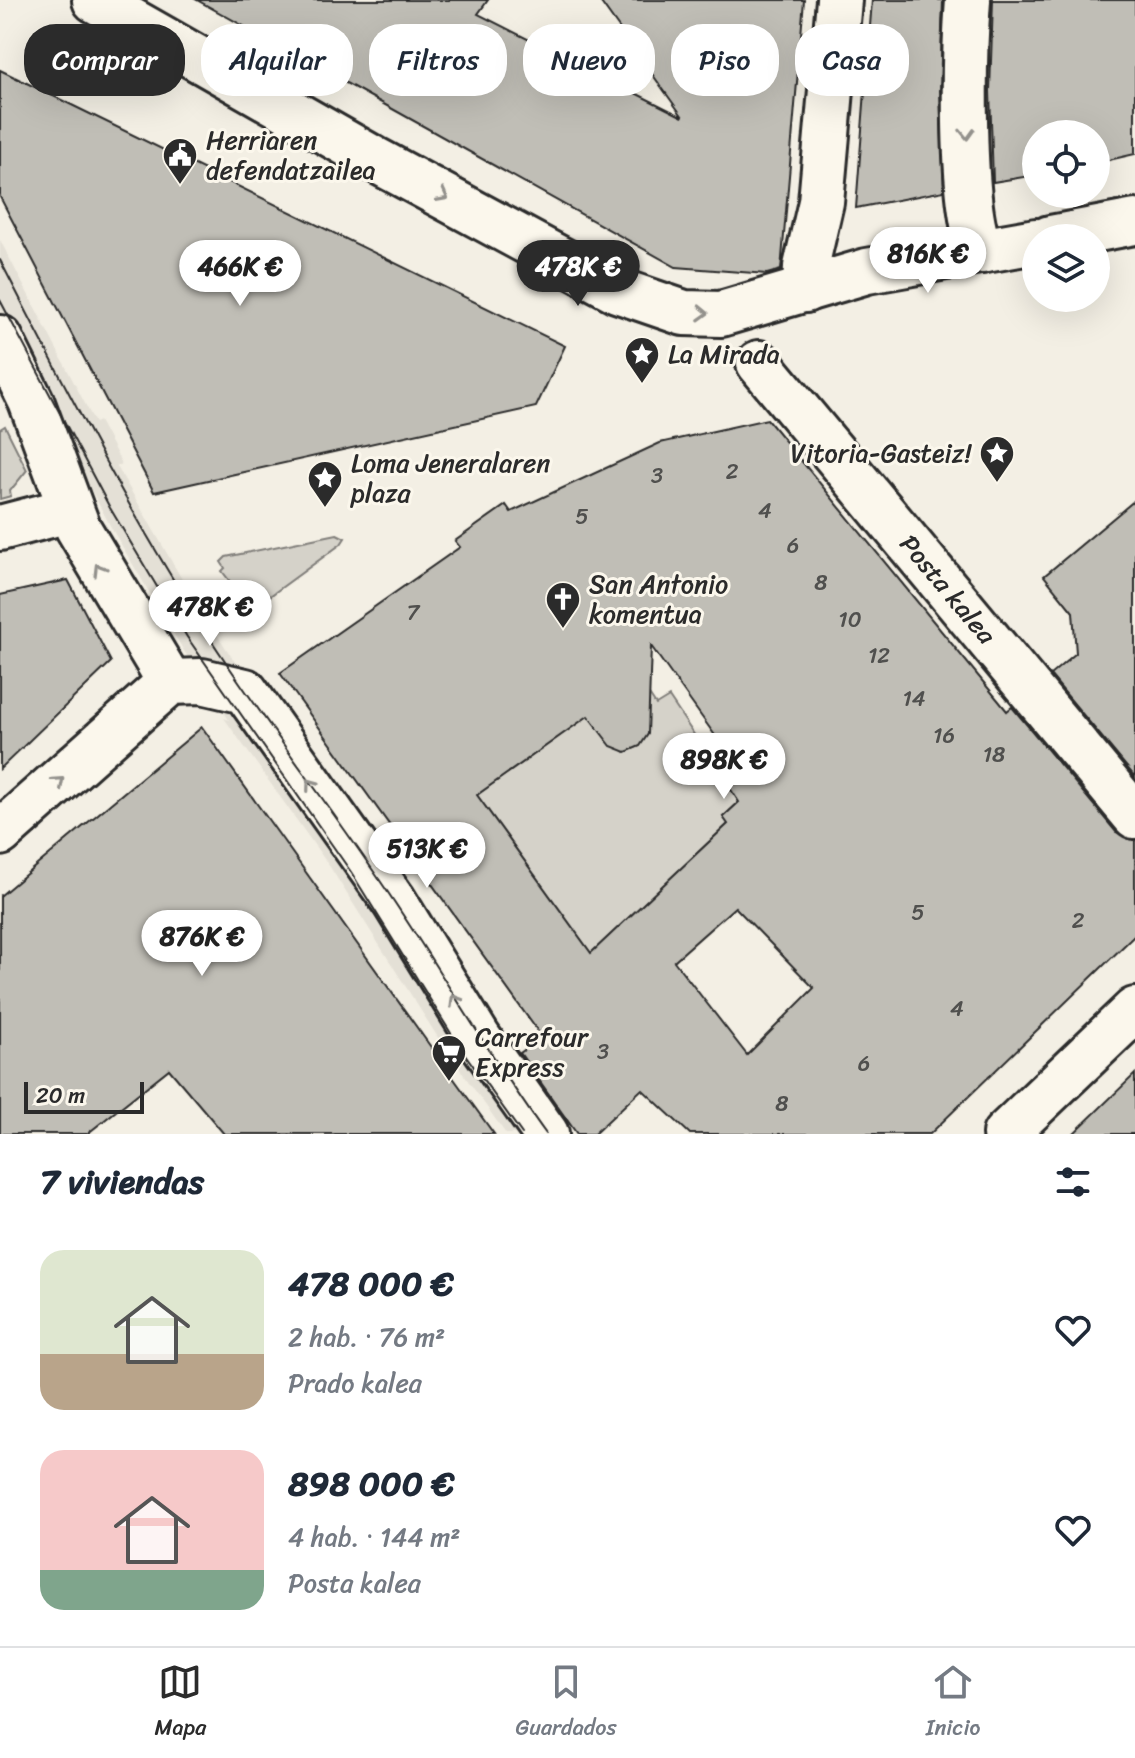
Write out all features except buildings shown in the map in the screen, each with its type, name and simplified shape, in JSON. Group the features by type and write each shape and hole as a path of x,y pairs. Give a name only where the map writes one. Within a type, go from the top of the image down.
{"street":[{"path":"95,0 374,159 647,303 684,313 721,314 806,278 867,271 1022,244"},
{"path":"806,278 821,202 839,0"},
{"path":"968,0 967,144 972,220 981,251"},
{"path":"1110,227 1135,222"},
{"path":"0,338 31,401 83,539 170,682"},
{"name":"Posta kalea","path":"759,363 1135,816"},
{"path":"0,528 50,515"},
{"path":"0,833 170,682 202,681 245,691 394,901 462,1013 546,1134"},
{"path":"1005,1134 1135,1010"}],"shaded area":[{"path":"0,240 95,423 99,421 122,464 117,466 120,472 187,588 242,673 566,1134 506,1134 444,1047 330,867 224,718 229,720 112,529 0,320"},
{"path":"5,426 27,470 10,491 11,496 0,499 0,429"},
{"path":"337,534 345,538 341,544 259,604 251,605 248,599 245,601 222,571 225,568 221,562 226,557"},
{"path":"650,696 656,705 669,697 739,802 723,817 728,824 591,953 477,795 588,716 625,752 640,746 648,734 639,704"}],"tram line":[{"path":"0,260 98,449 206,632 393,900 546,1134"},
{"path":"0,300 110,508 187,637 351,872 457,1043 522,1134"}],"place":[{"name":"Herriaren defendatzailea","path":"180,186"},
{"name":"La Mirada","path":"642,385"},
{"name":"Vitoria-Gasteiz!","path":"997,484"},
{"name":"Loma Jeneralaren plaza","path":"325,509"},
{"name":"San Antonio komentua","path":"563,630"},
{"name":"Carrefour Express","path":"449,1083"}]}
